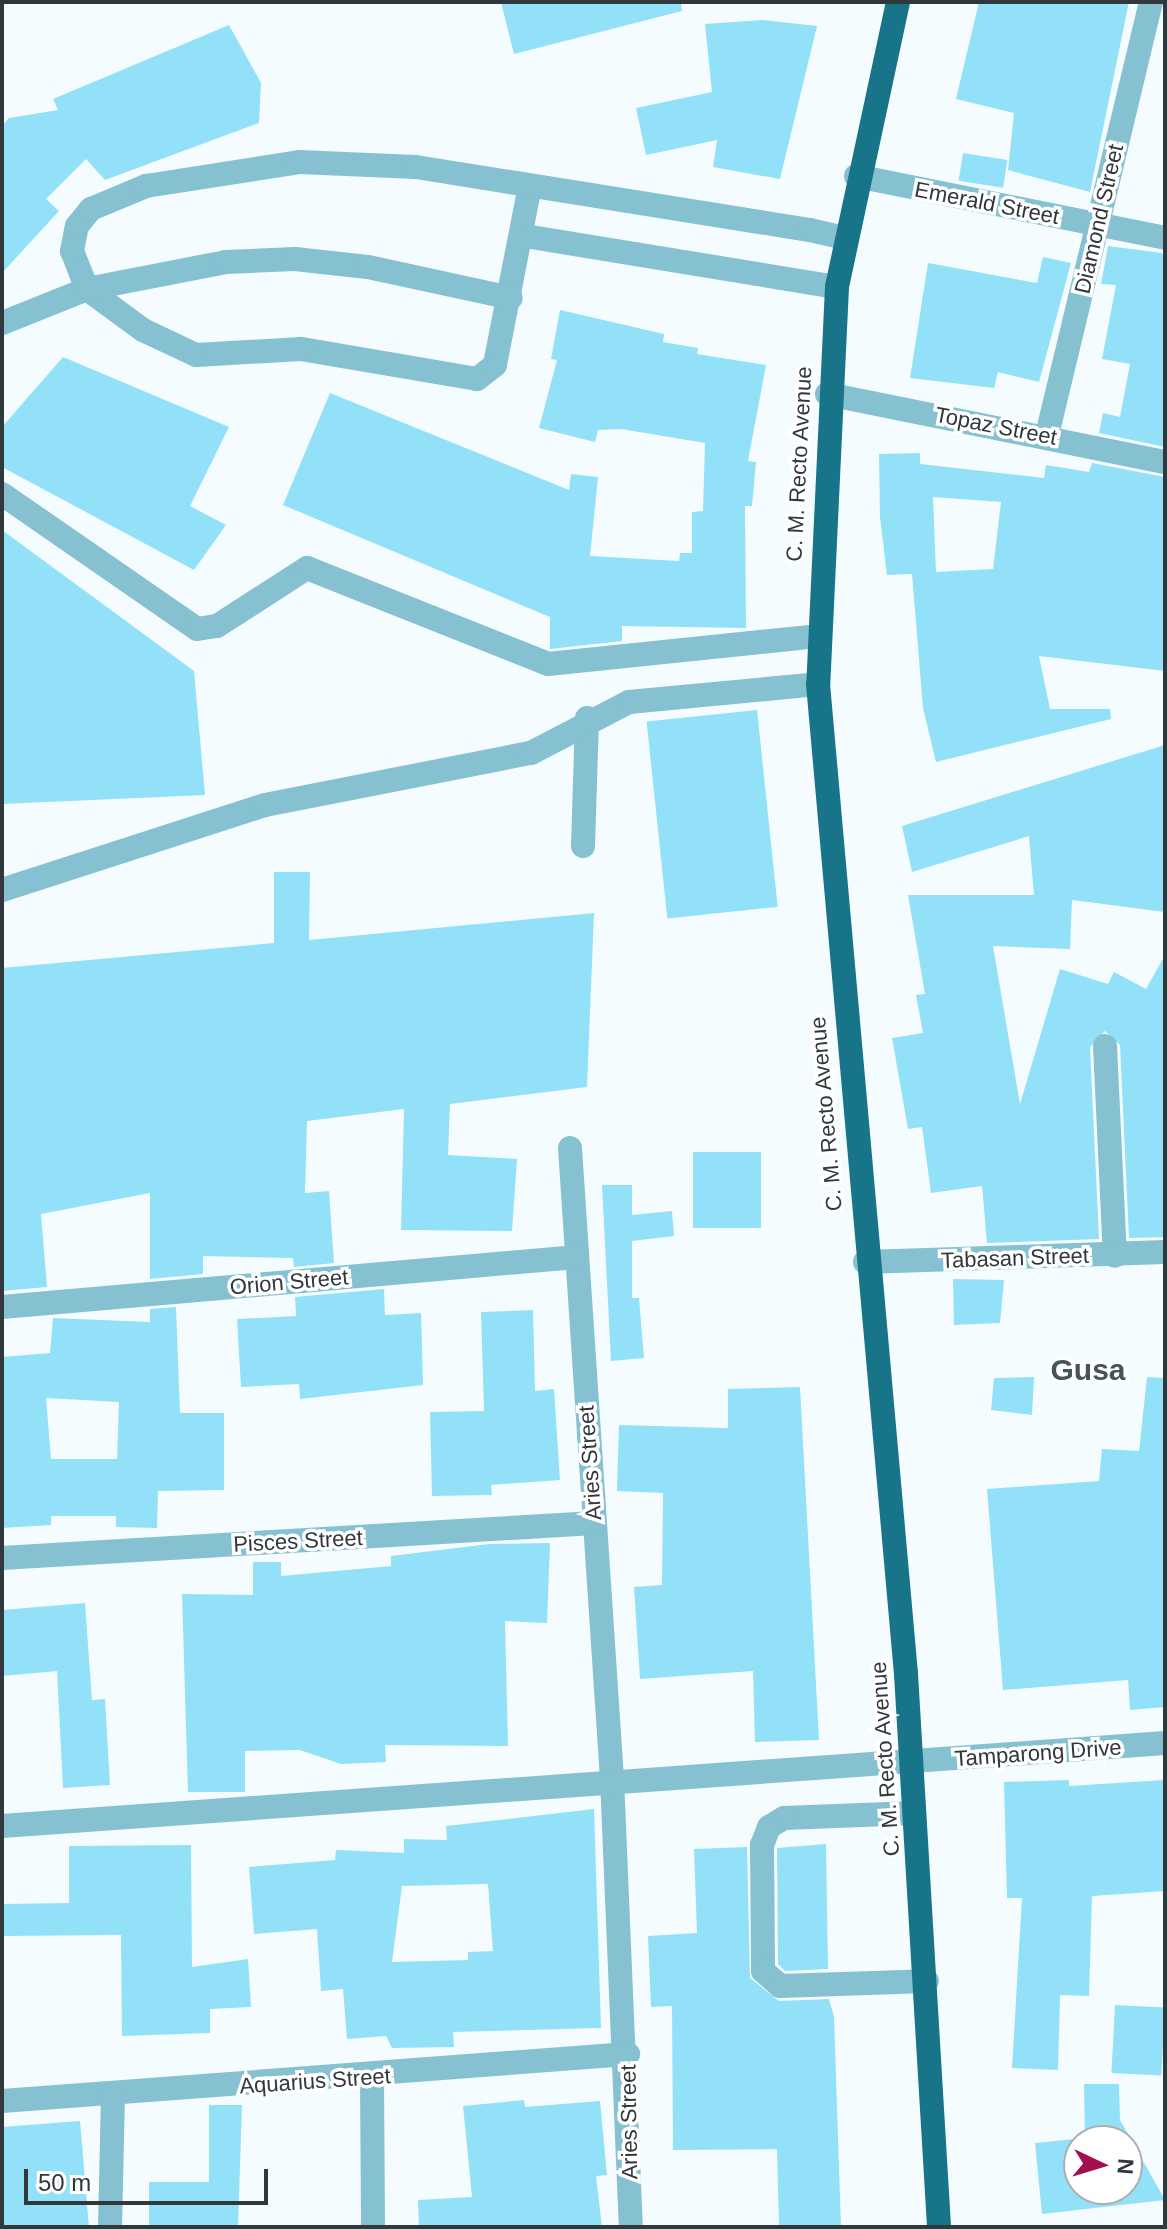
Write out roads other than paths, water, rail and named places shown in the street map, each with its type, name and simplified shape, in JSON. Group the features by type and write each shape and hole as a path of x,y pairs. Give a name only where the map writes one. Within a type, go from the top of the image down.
{"highway":[{"name":"C. M. Recto Avenue","path":"898,2 856,176 837,287 827,394 818,684 865,1262 911,1763 927,1981 939,2227"}],"street":[{"name":"Diamond Street","path":"1047,435 1151,2"},
{"path":"530,186 525,236 495,365 477,379 456,380 301,349 196,355 143,330 87,289 72,251 77,226 91,209 146,186 299,162 416,167 844,238"},
{"name":"Emerald Street","path":"856,176 1165,238"},
{"path":"525,236 837,287"},
{"path":"2,323 87,289 226,262 295,259 511,298"},
{"name":"Topaz Street","path":"827,394 1047,435 1165,462"},
{"path":"2,494 197,629 217,626 307,568 548,664 818,636"},
{"path":"2,890 265,805 531,753 587,718 629,702 818,684"},
{"path":"583,846 587,718"},
{"path":"1105,1046 1115,1256"},
{"name":"Aries Street","path":"570,1148 628,2054 631,2227"},
{"name":"Tabasan Street","path":"865,1262 1165,1252"},
{"name":"Orion Street","path":"2,1307 577,1257"},
{"name":"Pisces Street","path":"2,1558 594,1523"},
{"name":"Tamparong Drive","path":"911,1763 1165,1743"},
{"path":"2,1826 612,1778 911,1763"},
{"path":"914,1813 784,1818 769,1827 762,1845 763,1971 780,1986 927,1981"},
{"name":"Aquarius Street","path":"2,2101 372,2078 628,2054"},
{"path":"372,2078 373,2227"},
{"path":"110,2227 113,2094"}],"district":[{"name":"Gusa","path":"1088,1370"}]}
